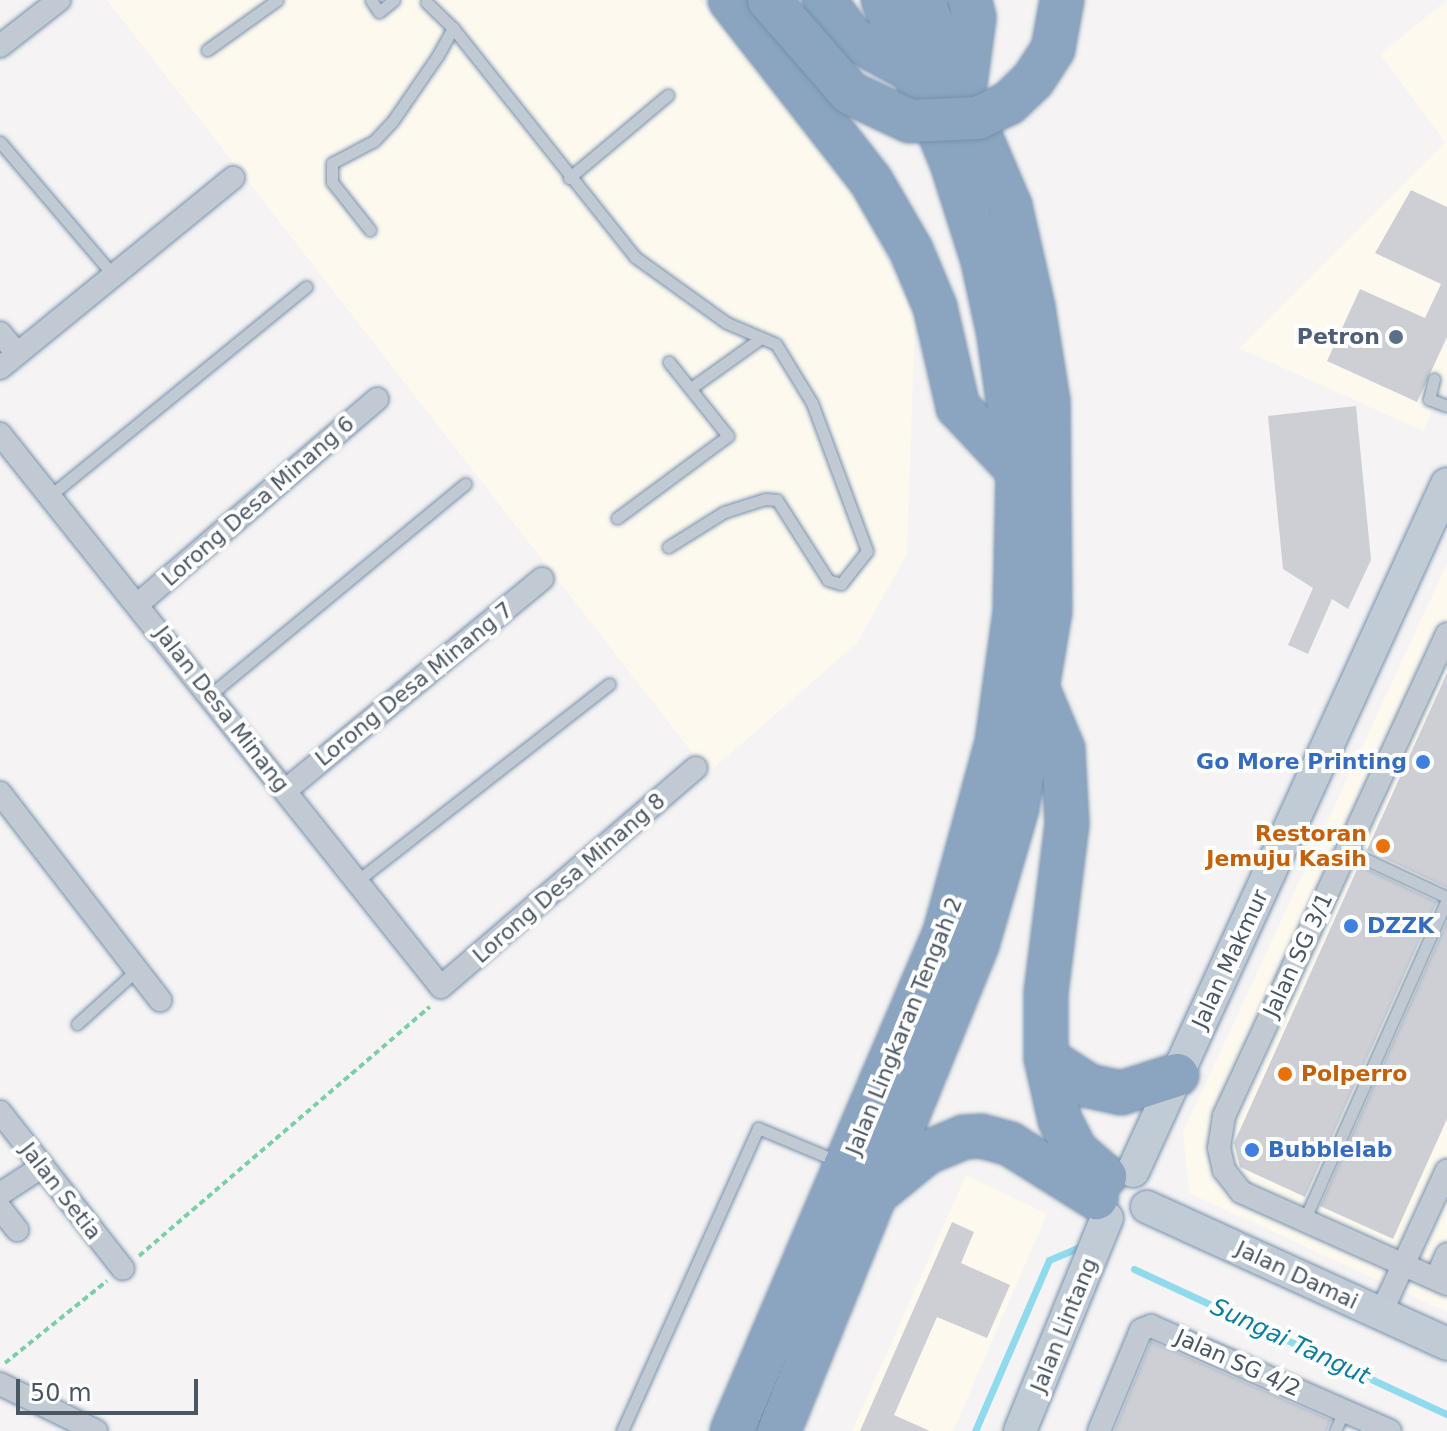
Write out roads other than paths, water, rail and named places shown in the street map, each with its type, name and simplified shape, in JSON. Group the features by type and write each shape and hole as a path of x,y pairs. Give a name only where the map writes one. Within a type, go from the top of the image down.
{"highway":[{"path":"730,0 871,181 911,250 935,307 958,407 1018,471"},
{"path":"769,0 850,93 910,121 978,118 1009,103 1033,80 1053,49 1062,0"},
{"path":"824,0 852,38 918,74"},
{"name":"Jalan Lingkaran Tengah 2","path":"779,1431 945,932 997,742 1015,612 1018,471 983,261 918,74 883,0"},
{"name":"Jalan Lingkaran Tengah 2","path":"730,1424 864,1178 982,931 1017,808 1040,694 1052,566 1048,401 1010,206 922,0"},
{"path":"964,93 974,18 970,0"},
{"path":"1040,694 1063,749 1067,824 1046,993 1046,1058 1060,1120 1075,1150 1110,1191"},
{"path":"1046,1058 1089,1086 1121,1093 1177,1075"},
{"path":"864,1178 964,1137 981,1136 1010,1144 1110,1191"}],"street":[{"path":"0,46 59,0"},
{"path":"0,333 8,361 233,178"},
{"name":"Lorong Desa Minang 6","path":"138,604 377,399"},
{"name":"Jalan Desa Minang","path":"0,434 52,494 441,987"},
{"name":"Jalan Makmur","path":"1110,1191 1177,1075 1445,494"},
{"name":"Lorong Desa Minang 7","path":"286,790 542,579"},
{"name":"Jalan SG 3/1","path":"1303,1223 1241,1192 1220,1162 1224,1116 1447,634"},
{"name":"Lorong Desa Minang 8","path":"441,987 696,768"},
{"path":"0,793 140,967 160,1000"},
{"name":"Jalan Setia","path":"0,1112 40,1168 123,1269"},
{"path":"0,1194 40,1168"},
{"path":"1381,1313 1447,1170"},
{"name":"Jalan Damai","path":"1110,1191 1149,1190 1147,1207 1447,1344"},
{"name":"Jalan Lintang","path":"1020,1431 1110,1191"},
{"path":"0,1208 17,1230"},
{"path":"1303,1223 1441,1281 1447,1254"},
{"name":"Jalan SG 4/2","path":"1099,1431 1141,1330 1151,1326 1339,1421 1390,1431"},
{"path":"0,1384 96,1431"}],"lane":[{"path":"207,50 277,0"},
{"path":"371,0 379,12 394,0"},
{"path":"426,1 453,28 569,178 635,257 693,302 776,344 812,403 867,551 841,584 828,580 777,500 765,499 724,512 668,547"},
{"path":"370,230 332,182 332,163 374,141 392,122 453,28"},
{"path":"569,178 668,95"},
{"path":"0,142 113,275"},
{"path":"52,494 306,287"},
{"path":"691,388 761,338"},
{"path":"617,518 728,436 669,362"},
{"path":"1434,379 1429,399 1447,406"},
{"path":"211,694 465,484"},
{"path":"357,881 609,684"},
{"path":"1303,1223 1447,898 1346,850"},
{"path":"77,1024 140,967"},
{"path":"622,1431 758,1128 864,1178"}],"waterway":[{"name":"Sungai Tangut","path":"975,1431 1049,1260 1082,1246"},
{"name":"Sungai Tangut","path":"1134,1269 1447,1414"}],"place":[{"name":"Petron","path":"1396,337"},
{"name":"Go More Printing","path":"1423,762"},
{"name":"Restoran Jemuju Kasih","path":"1383,846"},
{"name":"DZZK","path":"1351,926"},
{"name":"Polperro","path":"1285,1074"},
{"name":"Bubblelab","path":"1252,1150"}]}
